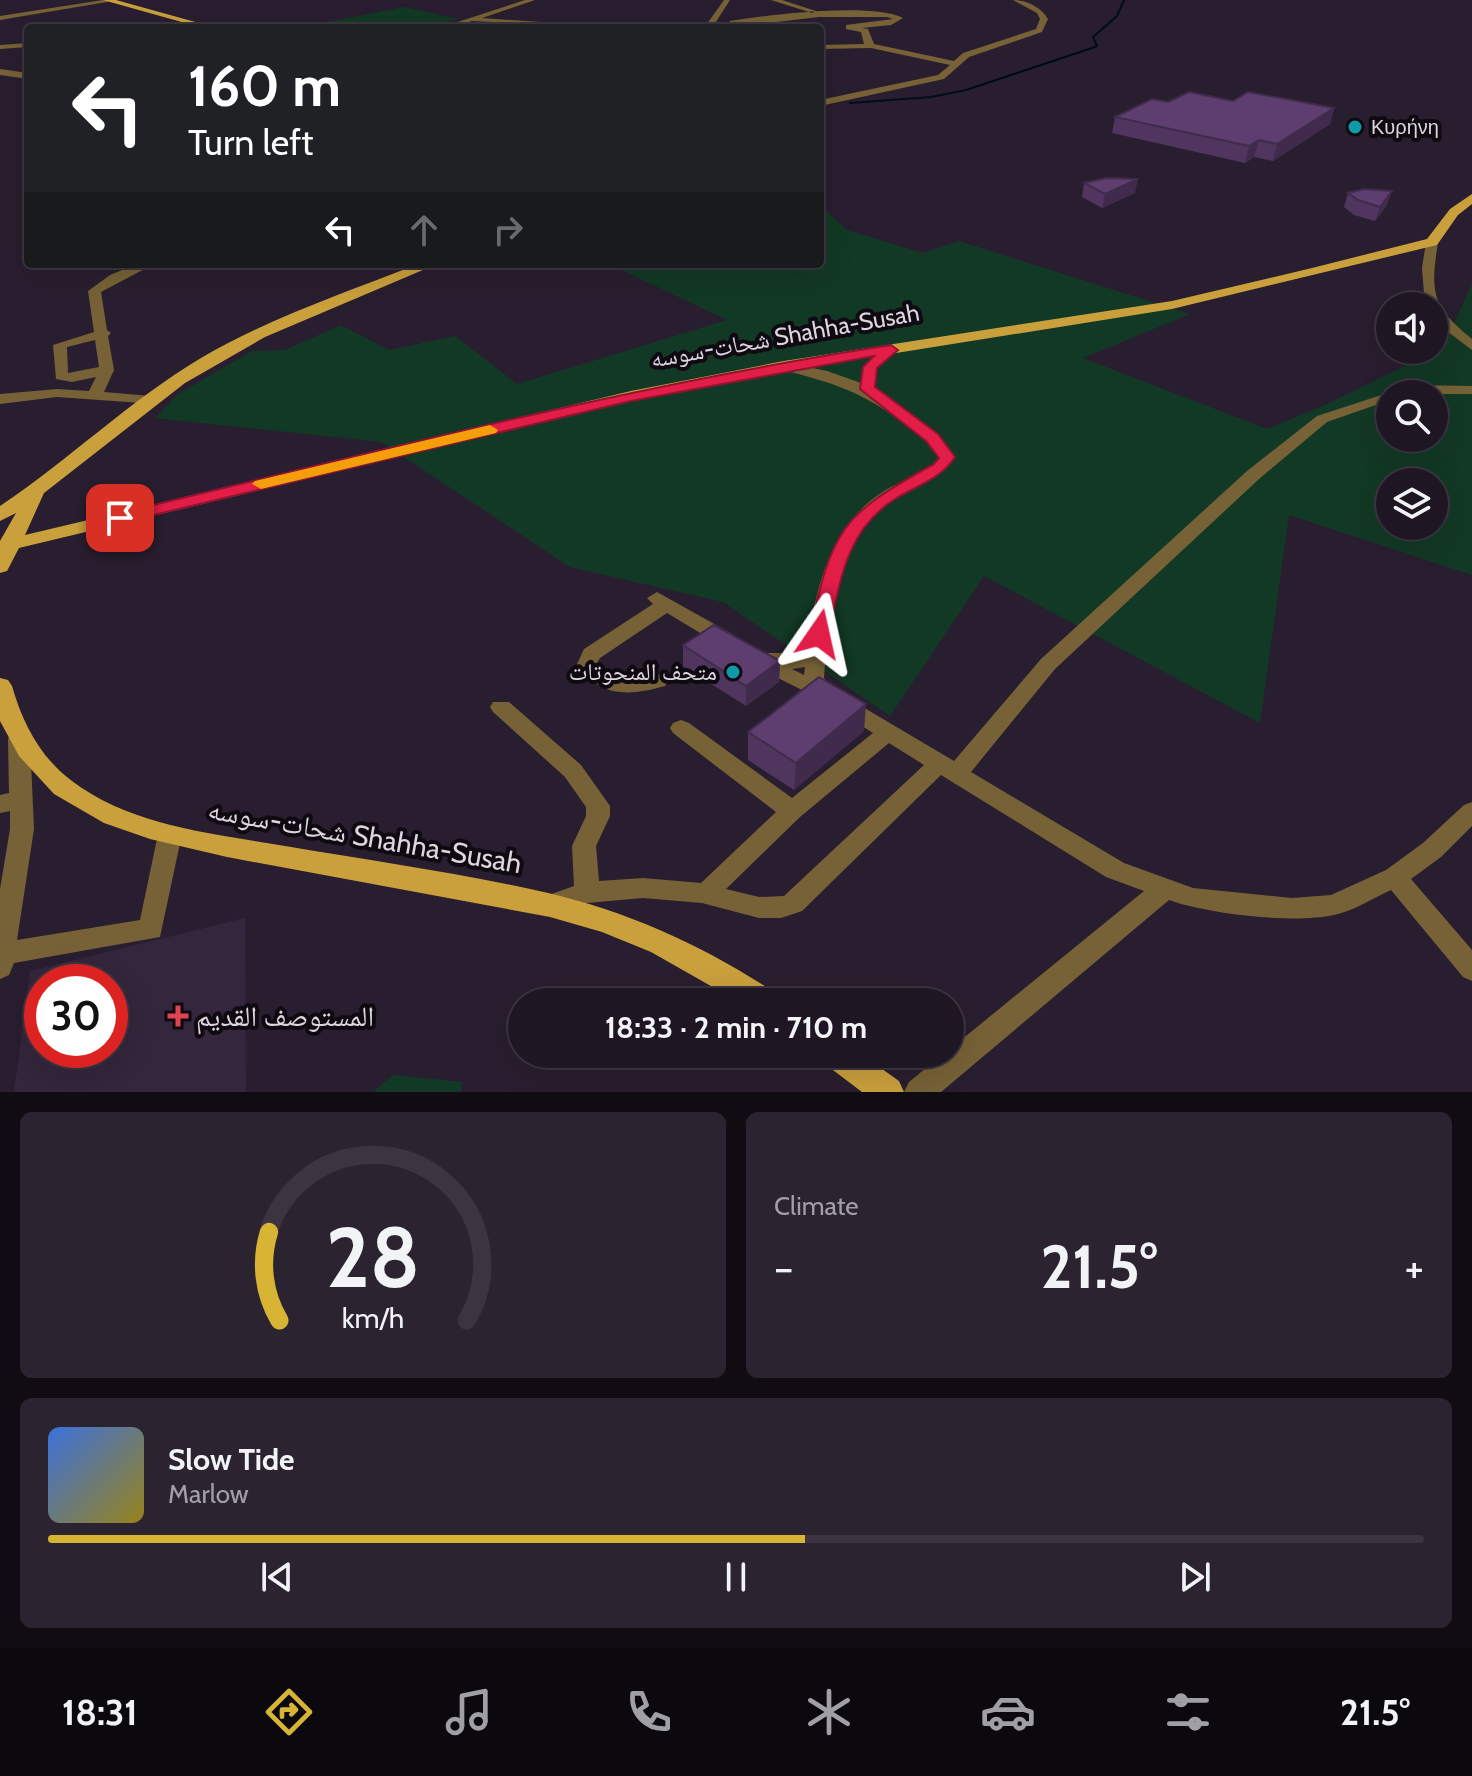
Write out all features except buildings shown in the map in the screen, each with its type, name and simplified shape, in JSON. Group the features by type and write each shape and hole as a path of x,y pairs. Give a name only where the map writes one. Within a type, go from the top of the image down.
{"main road":[{"path":"108,0 197,24"},
{"path":"1432,242 1454,212 1472,198"},
{"name":"شحات-سوسه Shahha-Susah","path":"7,540 95,525 631,396 784,366 1172,305 1432,242"},
{"path":"0,515 35,493 203,363 244,342 420,268"},
{"path":"0,567 7,540 35,493"},
{"name":"شحات-سوسه Shahha-Susah","path":"0,686 19,739 55,782 78,798 117,817 170,834 549,905 644,933 723,973 744,988"},
{"path":"855,1068 888,1092"}],"street":[{"path":"0,18 108,0"},
{"path":"129,0 148,0"},
{"path":"459,24 532,0"},
{"path":"710,24 727,0"},
{"path":"774,0 807,10 840,13 834,16"},
{"path":"824,102 941,77 966,55 1039,30 1044,19 1040,12 1016,0"},
{"path":"713,17 851,7"},
{"path":"733,24 834,16 894,15 899,18 846,27 865,31 867,43 871,46"},
{"path":"475,20 548,24"},
{"path":"0,47 24,45"},
{"path":"824,47 871,46 956,64"},
{"path":"0,72 24,75"},
{"path":"1431,292 1428,268 1432,242"},
{"path":"95,395 107,370 104,333 94,291 138,268"},
{"path":"1448,326 1472,346"},
{"path":"104,333 69,339 60,345 61,376 72,378 107,370"},
{"path":"867,389 870,367 891,350"},
{"path":"784,366 830,375 867,389 932,438 947,457 941,467 888,496 867,513 845,539 832,577 816,658 814,679 827,695"},
{"path":"1448,390 1472,390"},
{"path":"0,399 48,393 151,401"},
{"path":"549,905 587,890 633,887 706,893 758,908 779,910 793,904 948,768 1048,664 1253,475 1322,419 1376,400"},
{"path":"658,681 623,688 611,687 593,674 587,664 591,654 662,601 750,655 827,695 1101,863 1164,889 1218,901 1292,908 1334,905 1395,877 1432,850 1472,811"},
{"path":"750,655 773,661 816,658"},
{"path":"501,707 573,771 598,806 598,816 584,846 587,890"},
{"path":"681,728 792,811"},
{"path":"706,893 792,811 887,733"},
{"path":"19,739 11,801 1,958 151,929 170,834"},
{"path":"1395,877 1472,969"},
{"path":"919,1092 1164,889"}],"shaded area":[{"name":"المستوصف القديم","path":"245,918 246,1092 14,1092 24,1016 24,1068 128,1068 128,964 58,964"}],"green space":[{"path":"404,7 459,19 438,24 318,24"},
{"path":"824,209 847,230 923,253 959,241 1190,314 1083,358 1267,429 1325,405 1408,364 1448,364 1448,336 1472,284 1472,575 1289,515 1260,723 984,576 890,716 723,602 570,567 381,442 155,418 178,394 252,351 285,350 341,325 389,350 455,336 517,384 727,320 617,268 824,268"},
{"path":"393,1075 462,1082 461,1092 373,1092"}],"waterway":[{"path":"850,103 931,97 966,90 1092,48 1097,46 1093,37 1117,16 1124,0"}],"slow traffic":[{"path":"261,484 490,430"}],"place":[{"name":"Κυρήνη","path":"1355,127"},
{"name":"متحف المنحوتات","path":"733,672"},
{"name":"المستوصف القديم","path":"178,1016"}],"route":[{"path":"120,518 631,396 784,366 891,350 870,367 867,389 932,438 947,457 941,467 888,496 855,525 845,539 832,577 819,634"}]}
